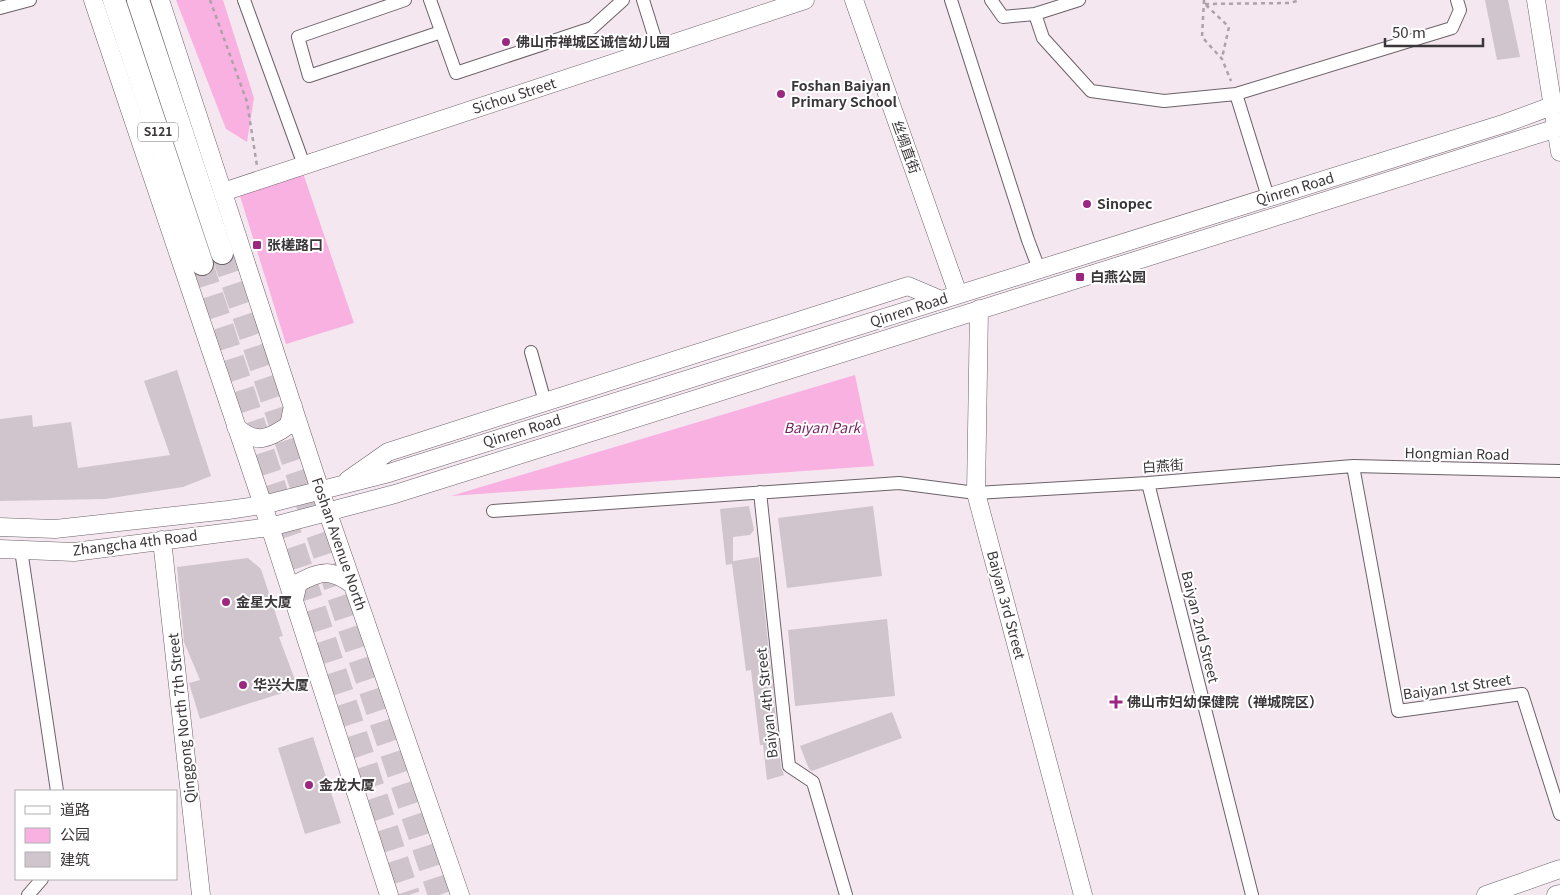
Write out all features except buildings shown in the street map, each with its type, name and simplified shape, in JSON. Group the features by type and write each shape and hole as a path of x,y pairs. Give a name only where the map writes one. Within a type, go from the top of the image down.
{"highway":[{"name":"S121","path":"114,0 193,269"},
{"name":"S121","path":"138,0 222,253"}],"main road":[{"path":"93,0 193,269 236,427 270,526 389,895"},
{"name":"Foshan Avenue North","path":"160,0 327,511 460,895"},
{"name":"Sichou Street","path":"223,192 805,0"},
{"name":"丝绸直街","path":"854,0 958,294"},
{"path":"1536,0 1556,104 1560,152"},
{"name":"Qinren Road","path":"263,505 389,474 1268,197 1556,104"},
{"name":"Qinren Road","path":"270,526 395,494 1558,128"},
{"path":"339,486 388,452 908,286 941,300"},
{"name":"Baiyan 3rd Street","path":"979,309 976,493 1083,895"},
{"path":"236,427 247,437 270,438 289,425 293,406"},
{"name":"Zhangcha 4th Road","path":"0,527 55,529 263,505"},
{"name":"Zhangcha 4th Road","path":"0,549 74,552 270,526"},
{"name":"Qinggong North 7th Street","path":"162,540 201,895"},
{"path":"294,600 298,583 318,572 341,576 353,585"},
{"path":"1486,895 1560,869"},
{"path":"1556,895 1560,894"}],"street":[{"path":"0,8 30,0"},
{"path":"244,0 304,165"},
{"path":"405,0 298,38 309,76 441,32"},
{"path":"430,0 456,73 592,28 623,0"},
{"path":"643,0 658,48"},
{"path":"951,0 1039,269"},
{"path":"990,0 1003,17 1036,14 1079,0"},
{"path":"1036,14 1043,38 1091,91 1164,100 1236,94 1452,28 1460,10 1457,0"},
{"path":"1236,94 1268,197"},
{"path":"531,352 545,402"},
{"name":"白燕街","path":"493,511 899,482 976,493 1148,483 1353,466"},
{"name":"Hongmian Road","path":"1353,466 1560,471"},
{"name":"Baiyan 1st Street","path":"1353,466 1398,711 1522,694 1560,814"},
{"name":"Baiyan 2nd Street","path":"1148,483 1252,895"},
{"name":"Baiyan 4th Street","path":"760,492 789,766 813,782 846,895"},
{"path":"21,550 57,790"},
{"path":"28,895 41,880"}],"path":[{"path":"210,0 247,102 259,180"},
{"path":"1204,2 1290,2 1300,0"},
{"path":"1204,2 1202,37 1222,59 1236,94"},
{"path":"1204,2 1229,27 1222,59"}],"green space":[{"path":"176,0 223,0 254,98 247,142 226,129"},
{"path":"303,173 354,323 286,344 240,196"},
{"name":"Baiyan Park","path":"855,375 874,466 451,496"}],"tunnel":[{"path":"222,253 439,895"},
{"path":"202,264 409,895"}],"place":[{"name":"佛山市禅城区诚信幼儿园","path":"506,42"},
{"name":"Foshan Baiyan Primary School","path":"781,94"},
{"name":"Sinopec","path":"1087,204"},
{"name":"张槎路口","path":"257,245"},
{"name":"白燕公园","path":"1080,277"},
{"name":"金星大厦","path":"226,602"},
{"name":"华兴大厦","path":"243,685"},
{"name":"佛山市妇幼保健院（禅城院区）","path":"1116,702"},
{"name":"金龙大厦","path":"309,785"}]}
